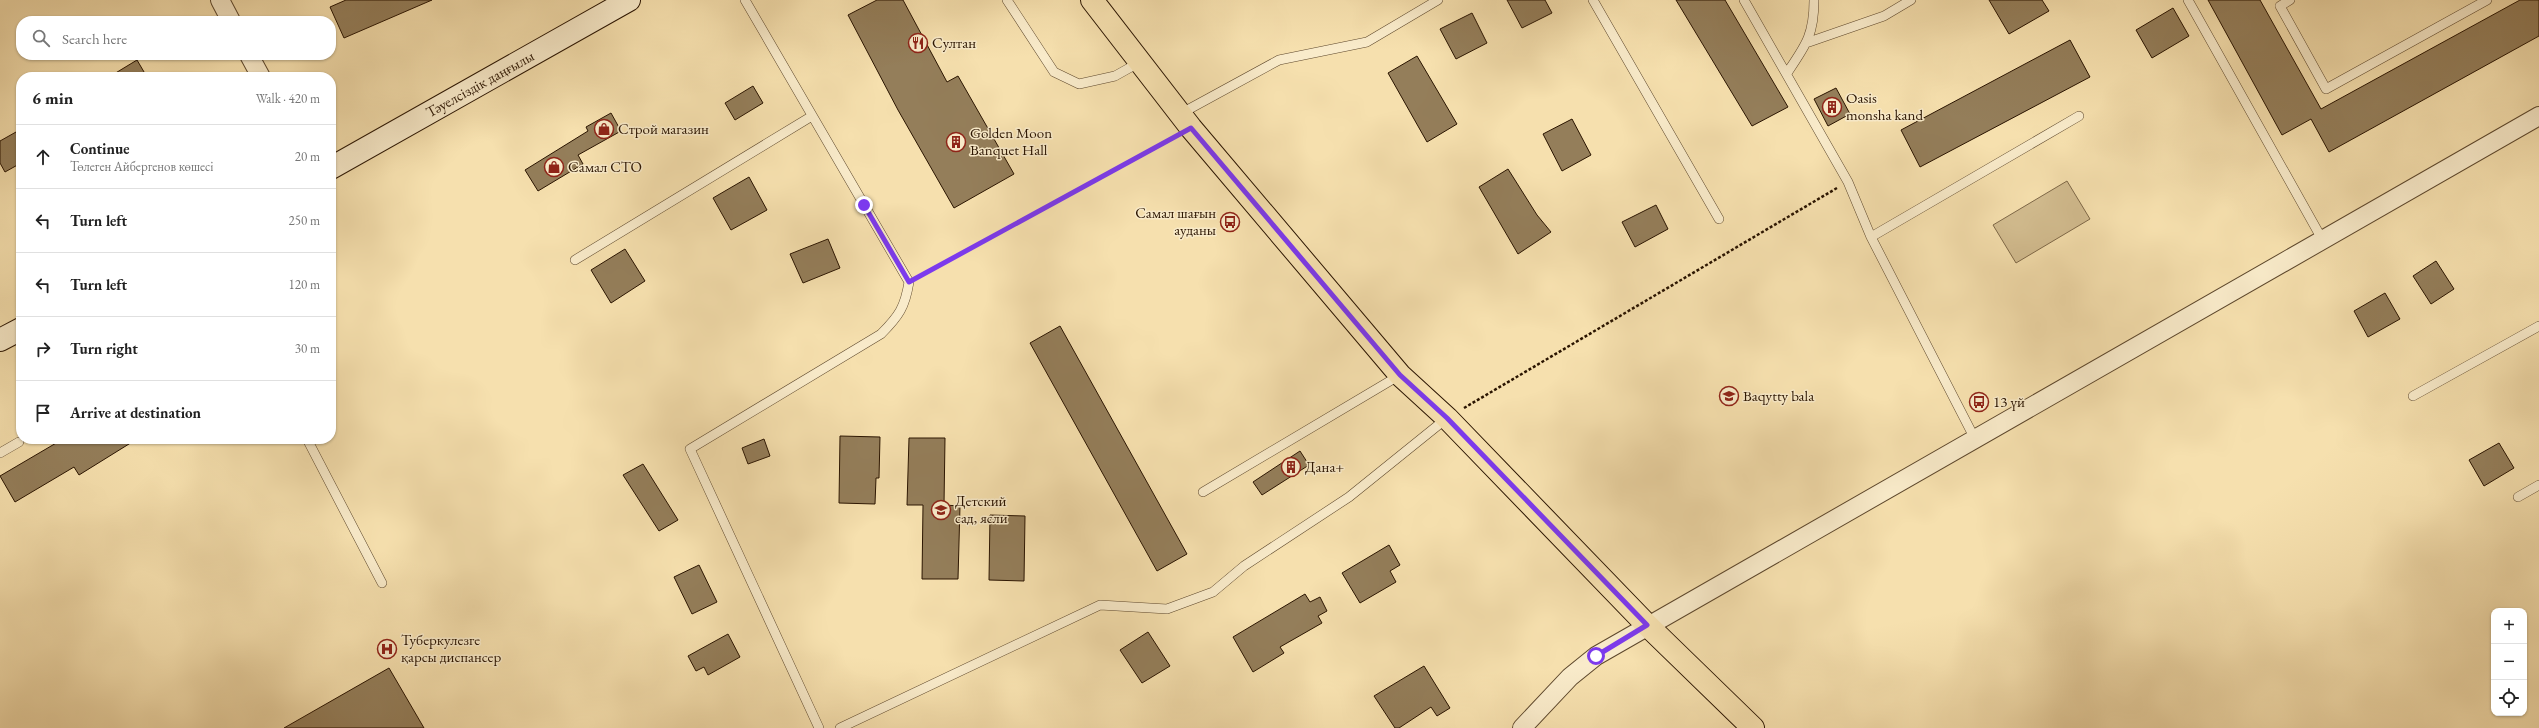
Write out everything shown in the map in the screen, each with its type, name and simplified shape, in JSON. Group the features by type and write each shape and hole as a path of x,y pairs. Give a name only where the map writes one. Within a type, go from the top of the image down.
{"main road":[{"path":"1092,0 1186,121 1400,375 1447,418 1647,625 1753,728"}],"street":[{"path":"220,0 228,16"},
{"name":"Тәуелсіздік даңғылы","path":"336,165 629,0"},
{"path":"252,60 258,72"},
{"path":"1522,728 1570,677 1596,656 1647,625 2539,116"},
{"path":"0,340 16,332"}],"lane":[{"path":"745,0 909,282 906,299 898,318 881,334 690,449 820,728"},
{"path":"1007,0 1054,72 1079,84 1114,76 1140,62"},
{"path":"1186,121 1280,60 1367,42 1438,0"},
{"path":"1593,0 1719,218"},
{"path":"1744,0 1848,182 1871,237 1975,439"},
{"path":"1787,73 1808,42 1814,16 1814,0"},
{"path":"1808,42 1884,16 1911,0"},
{"path":"2188,0 2322,239"},
{"path":"2290,0 2280,6 2326,89 2487,0"},
{"path":"575,260 812,116"},
{"path":"1871,237 2079,116"},
{"path":"2413,396 2539,326"},
{"path":"1204,492 1400,375"},
{"path":"840,728 1100,605 1167,609 1213,592 1244,566 1350,497 1447,418"},
{"path":"0,453 16,444"},
{"path":"310,444 382,583"},
{"path":"2518,497 2539,486"}],"path":[{"path":"909,282 1186,121"},
{"path":"1447,418 1848,182"}],"shaded area":[{"path":"2067,181 2090,219 2016,263 1993,225"}],"building":[{"path":"346,0 432,0 344,38 336,20 336,16 334,16 330,7"},
{"path":"877,0 903,0 947,82 958,76 1014,174 954,208 898,110 848,15"},
{"path":"1507,0 1545,0 1552,13 1522,28"},
{"path":"1676,0 1725,0 1788,107 1752,126"},
{"path":"1989,0 2042,0 2049,11 2009,34"},
{"path":"2208,0 2260,0 2321,109 2520,0 2539,0 2539,36 2329,152 2311,119 2282,135"},
{"path":"2173,8 2189,36 2152,58 2136,30"},
{"path":"1472,13 1487,43 1456,59 1440,29"},
{"path":"2070,40 2090,77 1920,167 1901,130"},
{"path":"1417,56 1457,124 1427,142 1388,73"},
{"path":"137,60 144,72 117,72"},
{"path":"753,86 763,103 735,120 725,103"},
{"name":"Oasis monsha kand","path":"1836,88 1850,114 1828,126 1814,99"},
{"path":"611,113 621,131 578,155 583,164 538,191 525,170 588,131 586,127"},
{"path":"1572,119 1591,155 1562,171 1543,134"},
{"path":"16,132 16,166 5,172 0,163 0,141"},
{"path":"1508,169 1537,215 1551,232 1518,254 1479,187"},
{"path":"749,177 767,210 731,230 713,198"},
{"path":"1656,205 1668,229 1635,247 1622,222"},
{"path":"828,239 840,268 803,283 790,254"},
{"path":"625,249 645,281 611,303 591,270"},
{"path":"2436,261 2454,289 2431,304 2413,276"},
{"path":"2385,293 2400,319 2368,337 2354,311"},
{"path":"1060,326 1187,554 1157,571 1030,343"},
{"path":"840,436 880,437 879,478 876,478 875,504 839,503"},
{"path":"909,438 945,438 944,505 960,506 958,579 922,579 923,505 907,505"},
{"path":"764,439 770,456 748,464 742,448"},
{"path":"2499,443 2514,468 2484,486 2469,460"},
{"path":"54,444 129,444 79,475 74,467 15,502 0,476"},
{"path":"1300,451 1309,465 1262,495 1253,482"},
{"path":"643,464 678,520 659,531 623,475"},
{"path":"990,515 1025,516 1024,581 989,580"},
{"path":"1389,545 1400,565 1390,571 1396,582 1360,603 1342,573"},
{"path":"699,565 717,602 692,614 674,577"},
{"path":"1305,594 1310,602 1320,597 1327,611 1318,616 1322,623 1280,647 1284,653 1253,672 1233,637"},
{"path":"1148,632 1170,666 1142,683 1120,650"},
{"path":"728,634 740,657 708,675 704,667 696,671 688,656"},
{"path":"1424,666 1450,708 1437,716 1431,707 1399,728 1395,728 1374,696"},
{"path":"389,668 424,728 284,728"}],"place":[{"name":"Султан","path":"918,43"},
{"name":"Oasis monsha kand","path":"1832,107"},
{"name":"Строй магазин","path":"604,129"},
{"name":"Golden Moon Banquet Hall","path":"956,142"},
{"name":"Самал СТО","path":"554,167"},
{"name":"Самал шағын ауданы","path":"1230,222"},
{"name":"Baqytty bala","path":"1729,396"},
{"name":"13 үй","path":"1979,402"},
{"name":"Дана+","path":"1291,467"},
{"name":"Детский сад, ясли","path":"941,510"},
{"name":"Туберкулезге қарсы диспансер","path":"387,649"}],"route":[{"path":"864,205 909,282 1191,128 1400,375 1447,418 1647,625 1596,656"}]}
